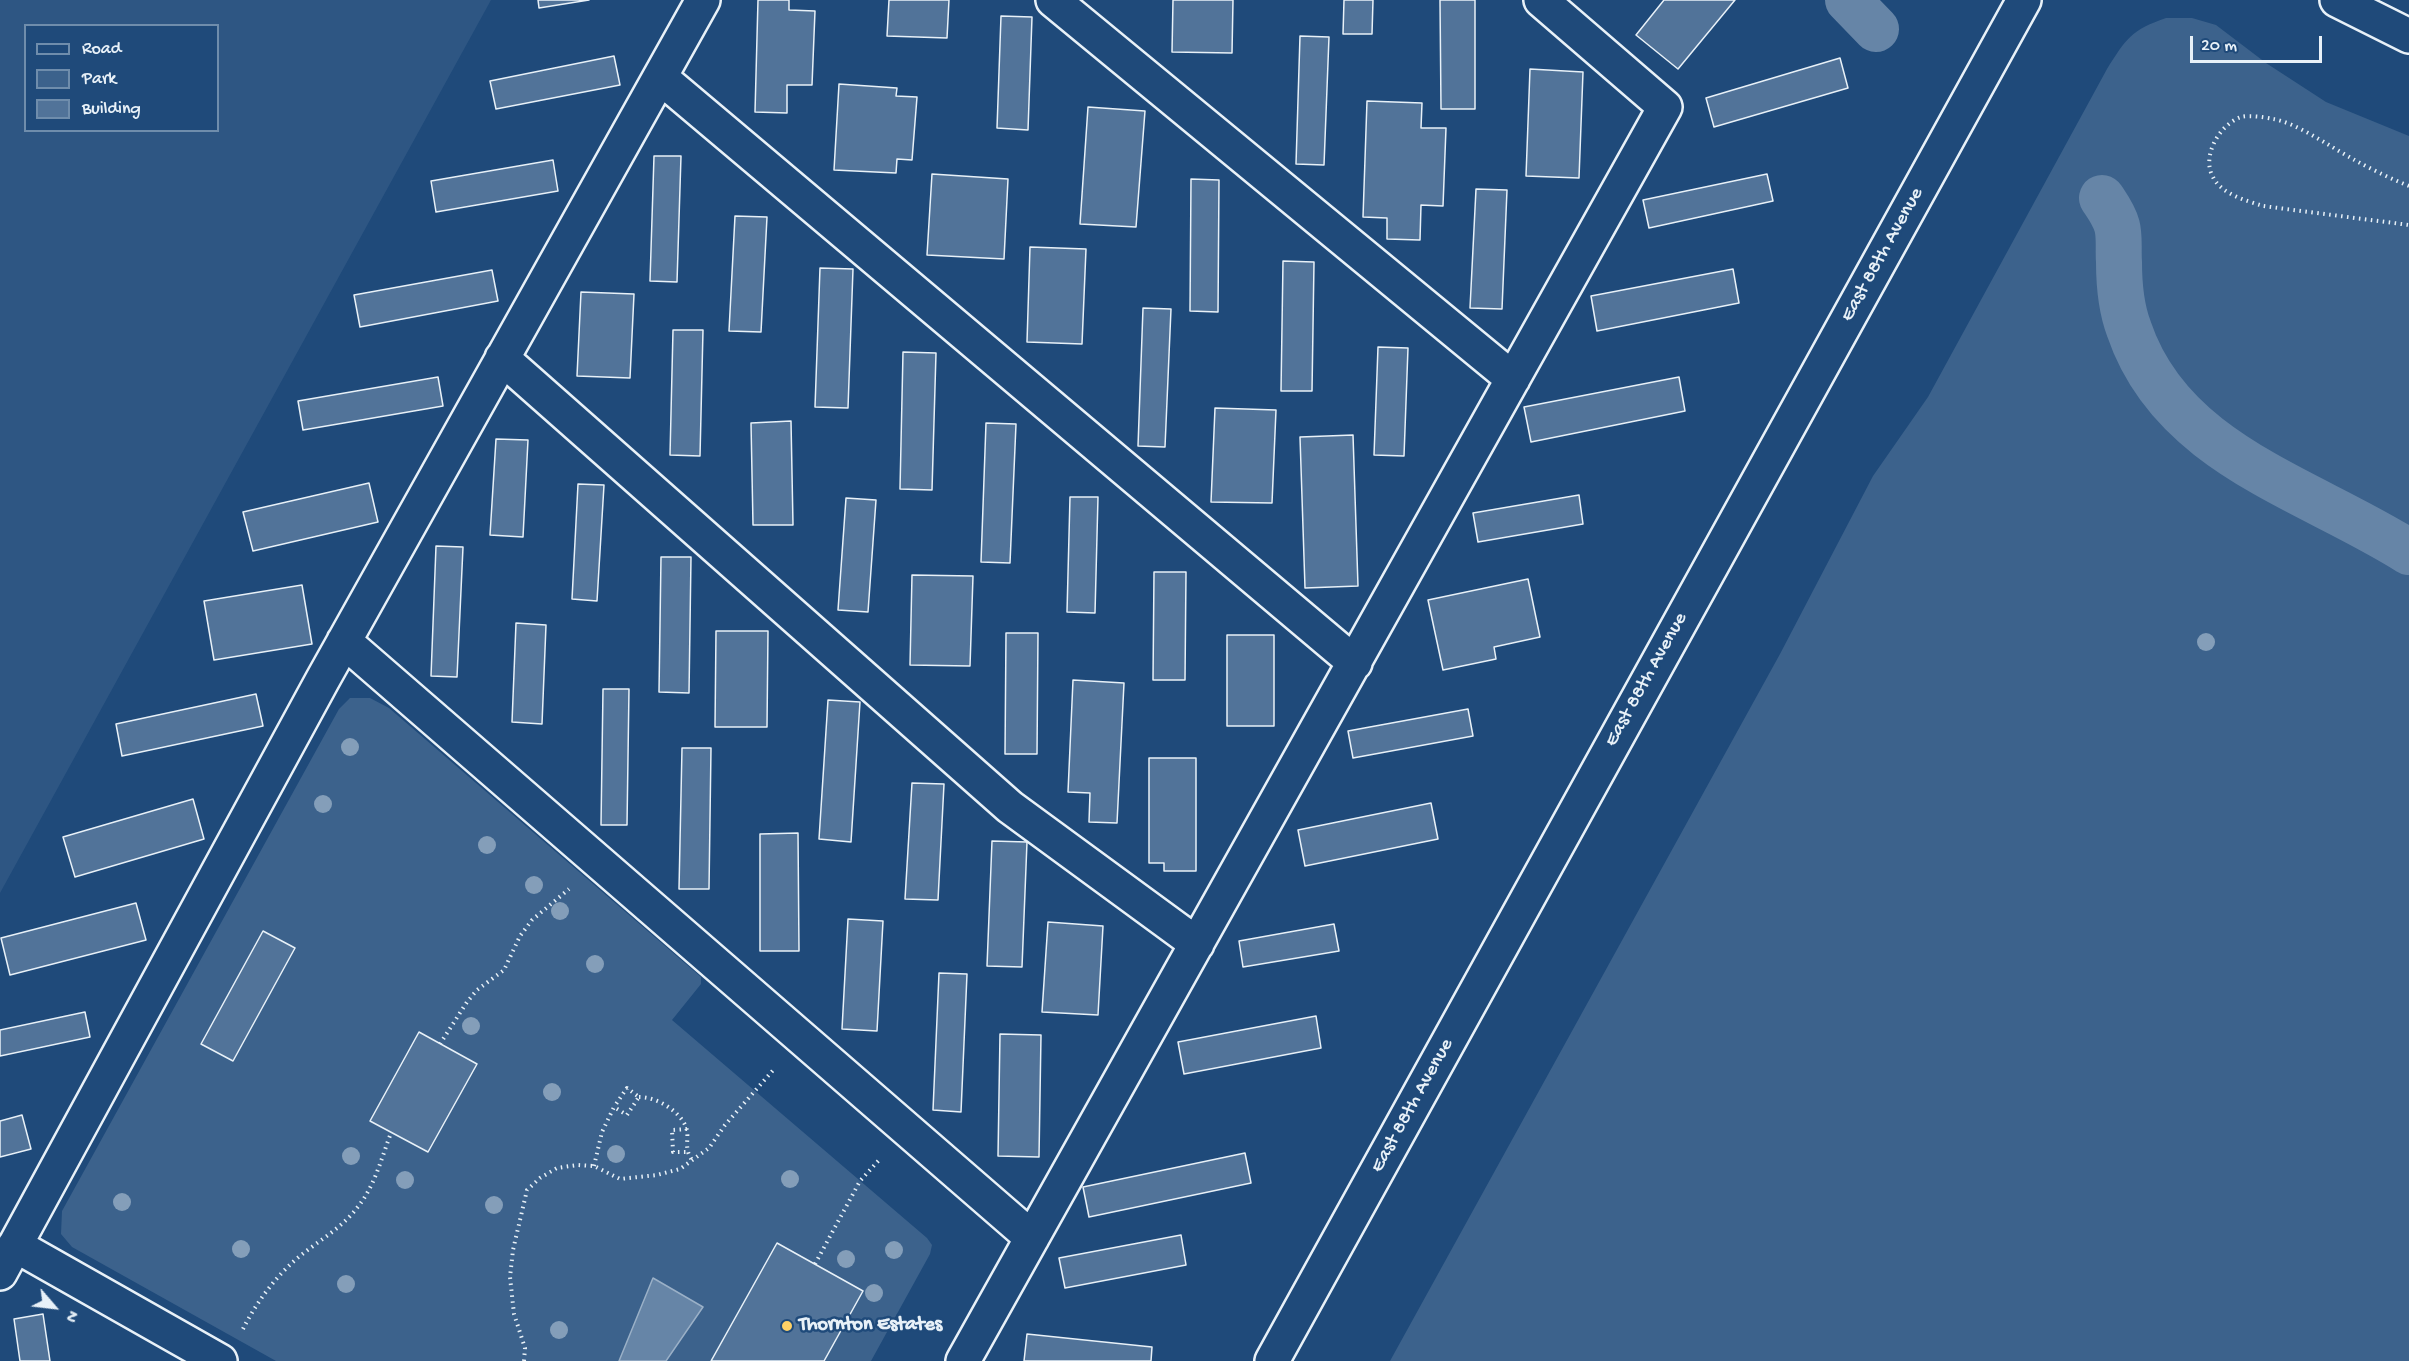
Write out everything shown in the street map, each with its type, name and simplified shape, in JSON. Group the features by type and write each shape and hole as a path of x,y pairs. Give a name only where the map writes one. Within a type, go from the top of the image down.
{"street":[{"path":"220,1361 8,1259 344,641 703,0"},
{"path":"1053,0 1513,379"},
{"path":"963,1361 1665,107 1541,0"},
{"name":"East 88th Avenue","path":"1272,1361 2024,0"},
{"path":"2337,0 2409,36"},
{"path":"660,77 1355,663"},
{"path":"502,358 1010,807 1197,944"},
{"path":"344,641 1032,1238"}],"path":[{"path":"2409,186 2352,159 2312,135 2275,119 2242,117 2224,128 2213,144 2209,163 2213,178 2225,189 2263,207 2409,225"},
{"path":"440,1044 477,990 504,970 520,936 532,920 584,876 597,861"},
{"path":"524,1361 525,1348 514,1314 510,1283 513,1250 527,1190 557,1168 577,1165 594,1166 620,1179 637,1179 680,1169 709,1148 724,1125 801,1037"},
{"path":"594,1166 602,1132 614,1107 627,1088 639,1096 648,1097 669,1108 681,1118 687,1129 687,1152 692,1160"},
{"path":"614,1107 627,1115 639,1096"},
{"path":"815,1264 860,1181 906,1128"},
{"path":"687,1129 672,1130 673,1152 687,1152"},
{"path":"241,1332 249,1317 293,1262 337,1229 357,1208 375,1180 391,1133"}],"shaded area":[{"path":"0,0 491,0 0,893"},
{"path":"653,1278 703,1307 666,1361 619,1361"}],"green space":[{"path":"2166,18 2192,18 2216,25 2266,63 2326,102 2409,136 2409,1361 1390,1361 1780,654 1873,476 1928,397 2107,69 2130,37 2145,27"},
{"path":"350,698 370,698 389,708 701,977 701,984 672,1020 927,1238 932,1245 930,1254 871,1361 276,1361 72,1247 61,1234 62,1211 339,709"}],"building":[{"path":"538,0 589,0 539,8"},
{"path":"758,0 789,0 789,10 815,11 812,85 787,85 787,113 755,112"},
{"path":"889,0 949,0 947,38 887,36"},
{"path":"1173,0 1233,0 1232,53 1172,52"},
{"path":"1344,0 1373,0 1372,34 1343,34"},
{"path":"1440,0 1475,0 1475,109 1441,109"},
{"path":"1664,0 1735,0 1678,69 1636,35"},
{"path":"1001,16 1032,17 1028,130 997,128"},
{"path":"1300,36 1329,37 1324,165 1296,164"},
{"path":"614,56 620,85 496,109 490,81"},
{"path":"1840,58 1848,88 1714,127 1706,98"},
{"path":"1530,69 1583,72 1579,178 1526,176"},
{"path":"839,84 897,88 896,96 917,97 912,160 897,159 896,173 834,170"},
{"path":"1367,101 1422,103 1421,128 1446,128 1443,206 1421,205 1420,240 1387,239 1387,218 1363,217"},
{"path":"1088,107 1145,111 1136,227 1080,224"},
{"path":"654,156 681,156 677,282 650,281"},
{"path":"553,160 558,191 436,212 431,181"},
{"path":"932,174 1008,179 1004,259 927,255"},
{"path":"1767,174 1773,201 1649,228 1643,200"},
{"path":"1191,179 1219,180 1218,312 1190,311"},
{"path":"1476,189 1507,190 1502,309 1470,308"},
{"path":"735,216 767,217 761,332 729,331"},
{"path":"1030,247 1086,249 1082,344 1027,342"},
{"path":"1283,261 1314,262 1312,391 1281,391"},
{"path":"820,268 853,269 848,408 815,407"},
{"path":"1733,269 1739,303 1597,331 1591,296"},
{"path":"492,270 498,301 360,327 354,295"},
{"path":"581,292 634,294 630,378 577,376"},
{"path":"1143,308 1171,309 1165,447 1138,446"},
{"path":"673,330 703,330 700,456 670,455"},
{"path":"1378,347 1408,348 1404,456 1374,455"},
{"path":"903,352 936,353 932,490 900,489"},
{"path":"438,377 443,406 303,430 298,401"},
{"path":"1679,377 1685,411 1531,442 1524,407"},
{"path":"1215,408 1276,410 1272,503 1211,502"},
{"path":"791,421 793,525 753,525 751,423"},
{"path":"986,423 1016,424 1010,563 981,562"},
{"path":"1353,435 1358,586 1305,588 1300,437"},
{"path":"496,439 528,440 523,537 490,535"},
{"path":"369,483 378,522 253,551 243,512"},
{"path":"578,484 604,485 597,601 572,599"},
{"path":"1579,495 1583,524 1478,542 1473,513"},
{"path":"1070,497 1098,497 1095,613 1067,612"},
{"path":"846,498 876,500 868,612 838,610"},
{"path":"436,546 463,547 457,677 431,676"},
{"path":"661,557 691,557 689,693 659,692"},
{"path":"1154,572 1186,572 1185,680 1153,680"},
{"path":"912,575 973,576 970,666 910,665"},
{"path":"1528,579 1540,637 1494,647 1496,659 1443,670 1428,600"},
{"path":"302,585 312,644 214,660 204,601"},
{"path":"516,623 546,625 542,724 512,722"},
{"path":"716,631 768,631 767,727 715,727"},
{"path":"1006,633 1038,633 1037,754 1005,754"},
{"path":"1227,635 1274,635 1274,726 1227,726"},
{"path":"1073,680 1124,683 1117,823 1089,822 1090,793 1068,792"},
{"path":"603,689 629,689 627,825 601,825"},
{"path":"256,694 263,726 122,756 116,724"},
{"path":"828,700 860,702 851,842 819,839"},
{"path":"1468,709 1473,736 1353,758 1348,731"},
{"path":"682,748 711,748 709,889 679,889"},
{"path":"1149,758 1196,758 1196,871 1164,871 1164,863 1149,863"},
{"path":"912,783 944,784 938,900 905,899"},
{"path":"193,799 204,839 75,877 63,837"},
{"path":"1431,803 1438,839 1305,866 1298,830"},
{"path":"798,833 799,951 760,951 760,834"},
{"path":"992,841 1027,842 1022,967 987,966"},
{"path":"136,903 146,940 10,975 1,938"},
{"path":"848,919 883,921 877,1031 842,1029"},
{"path":"1048,922 1103,926 1098,1015 1042,1012"},
{"path":"1334,924 1339,951 1243,967 1239,941"},
{"path":"263,931 295,948 233,1061 201,1044"},
{"path":"939,973 967,974 961,1112 933,1110"},
{"path":"85,1012 90,1037 0,1056 0,1030"},
{"path":"1316,1016 1321,1048 1184,1074 1178,1042"},
{"path":"419,1032 477,1064 428,1152 370,1121"},
{"path":"1000,1034 1041,1035 1039,1157 998,1156"},
{"path":"22,1115 31,1149 0,1157 0,1121"},
{"path":"1245,1153 1251,1183 1089,1217 1083,1187"},
{"path":"1181,1235 1186,1265 1065,1288 1059,1258"},
{"name":"Thornton Estates","path":"777,1243 863,1291 824,1361 711,1361"},
{"path":"43,1314 50,1361 20,1361 14,1319"},
{"path":"1027,1334 1152,1347 1151,1361 1024,1361"}],"waterway":[{"path":"1848,0 1876,29"},
{"path":"2102,198 2113,215 2118,230 2119,279 2129,329 2149,372 2176,408 2209,438 2247,463 2409,552"}],"place":[{"name":"Thornton Estates","path":"787,1326"}]}
